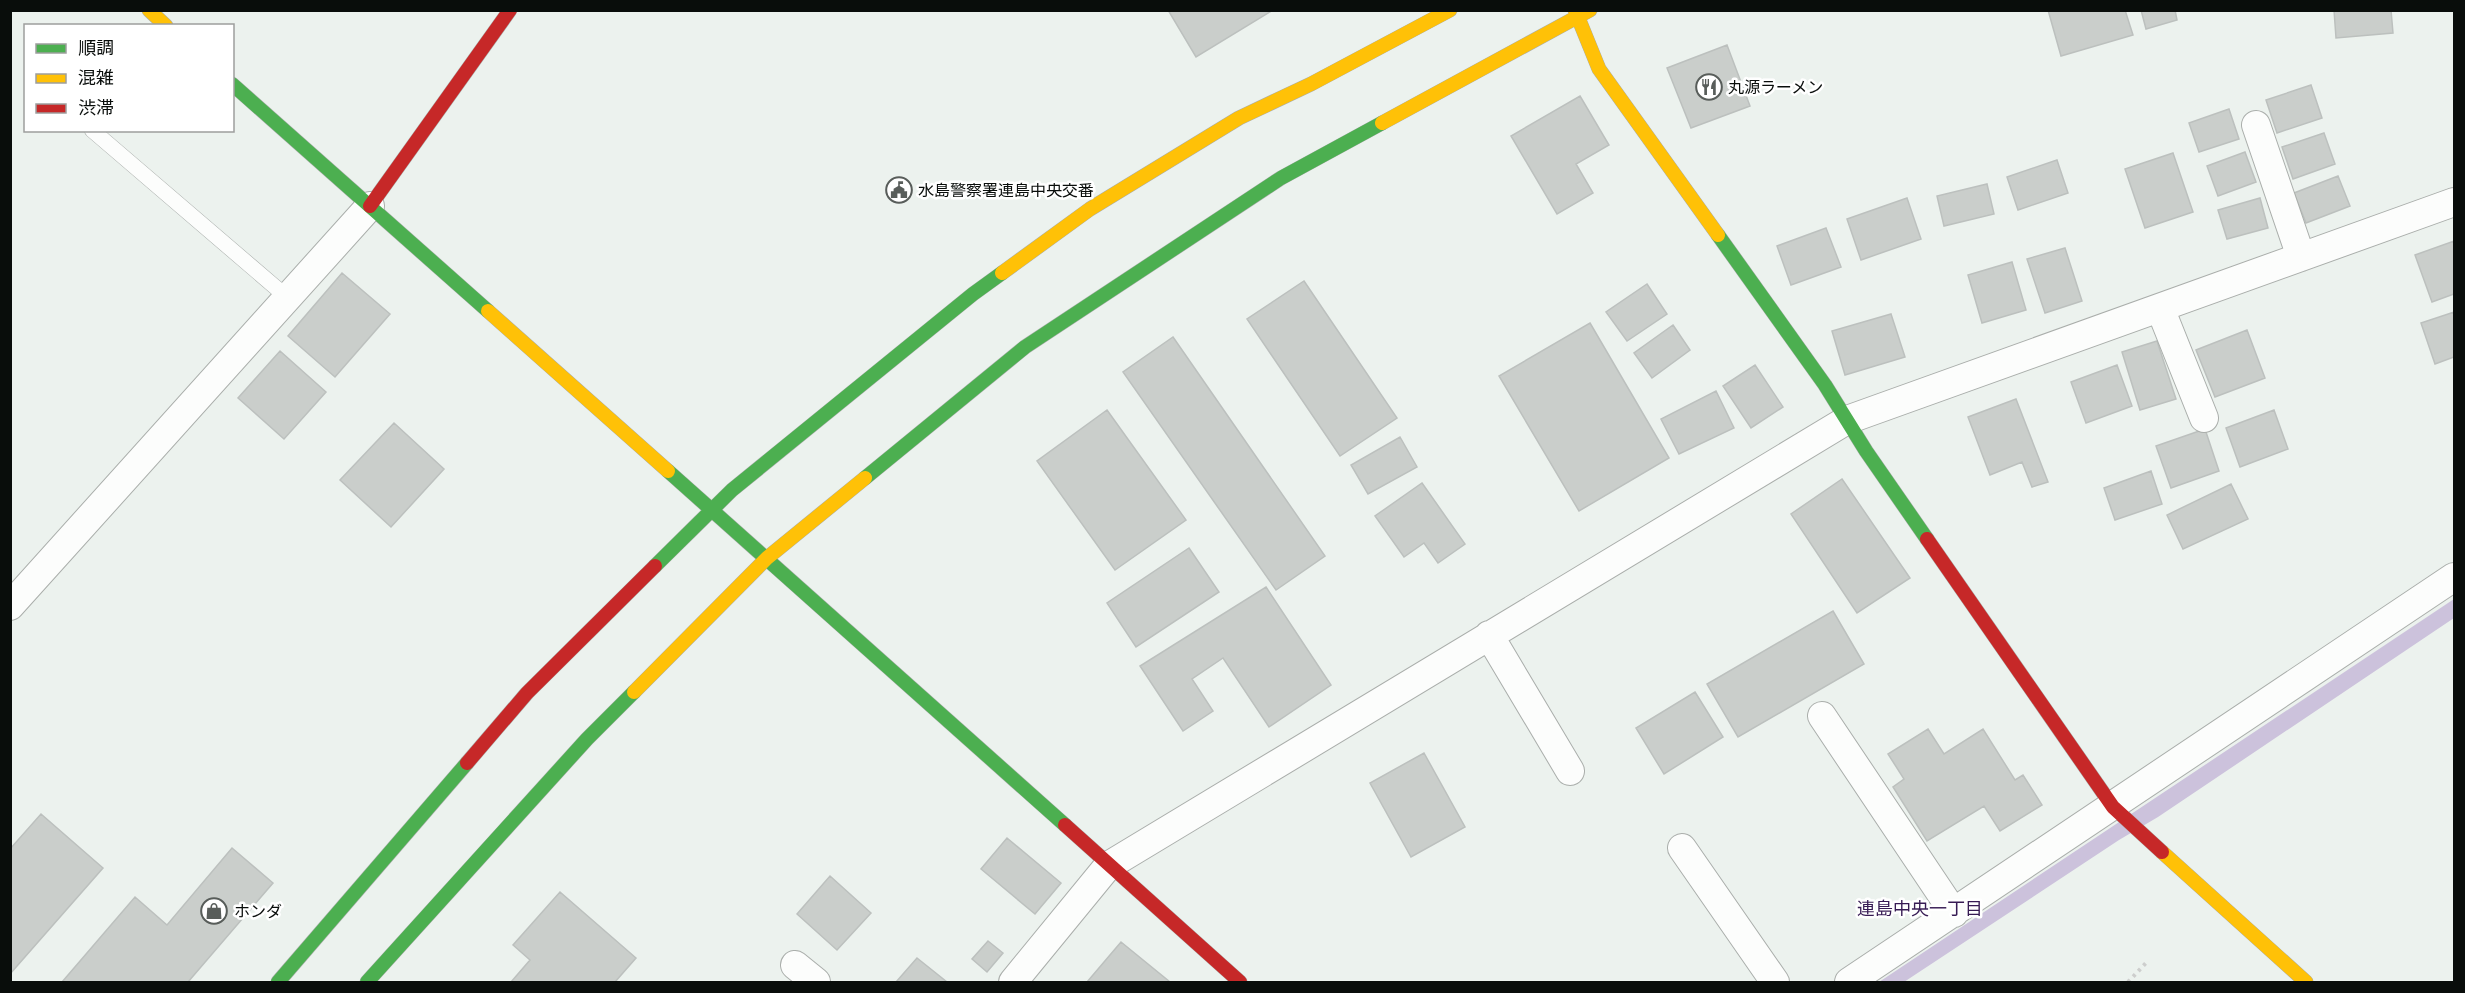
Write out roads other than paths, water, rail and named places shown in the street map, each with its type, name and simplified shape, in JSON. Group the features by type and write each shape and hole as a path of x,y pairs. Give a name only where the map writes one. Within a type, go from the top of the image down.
{"street":[{"path":"149,10 164,24"},
{"path":"10,606 370,206 510,10"},
{"path":"278,982 527,693 732,490 973,294 1090,209 1239,118 1311,84 1450,10"},
{"path":"367,982 587,740 767,558 1025,347 1281,178 1581,13 1599,69 1825,385 1873,461 2114,808 2306,982"},
{"path":"234,86 767,558 1240,982"},
{"path":"2256,125 2301,257"},
{"path":"1012,982 1108,866 1847,420 2454,202"},
{"path":"2160,308 2204,418"},
{"path":"1849,982 2114,808 2454,577"},
{"path":"1490,635 1570,771"},
{"path":"1822,716 1954,913"},
{"path":"1682,848 1775,982"}],"lane":[{"path":"94,132 288,298"}],"place":[{"name":"丸源ラーメン","path":"1709,87"},
{"name":"水島警察署連島中央交番","path":"899,190"},
{"name":"ホンダ","path":"214,911"}],"district":[{"name":"連島中央一丁目","path":"1920,909"}]}
